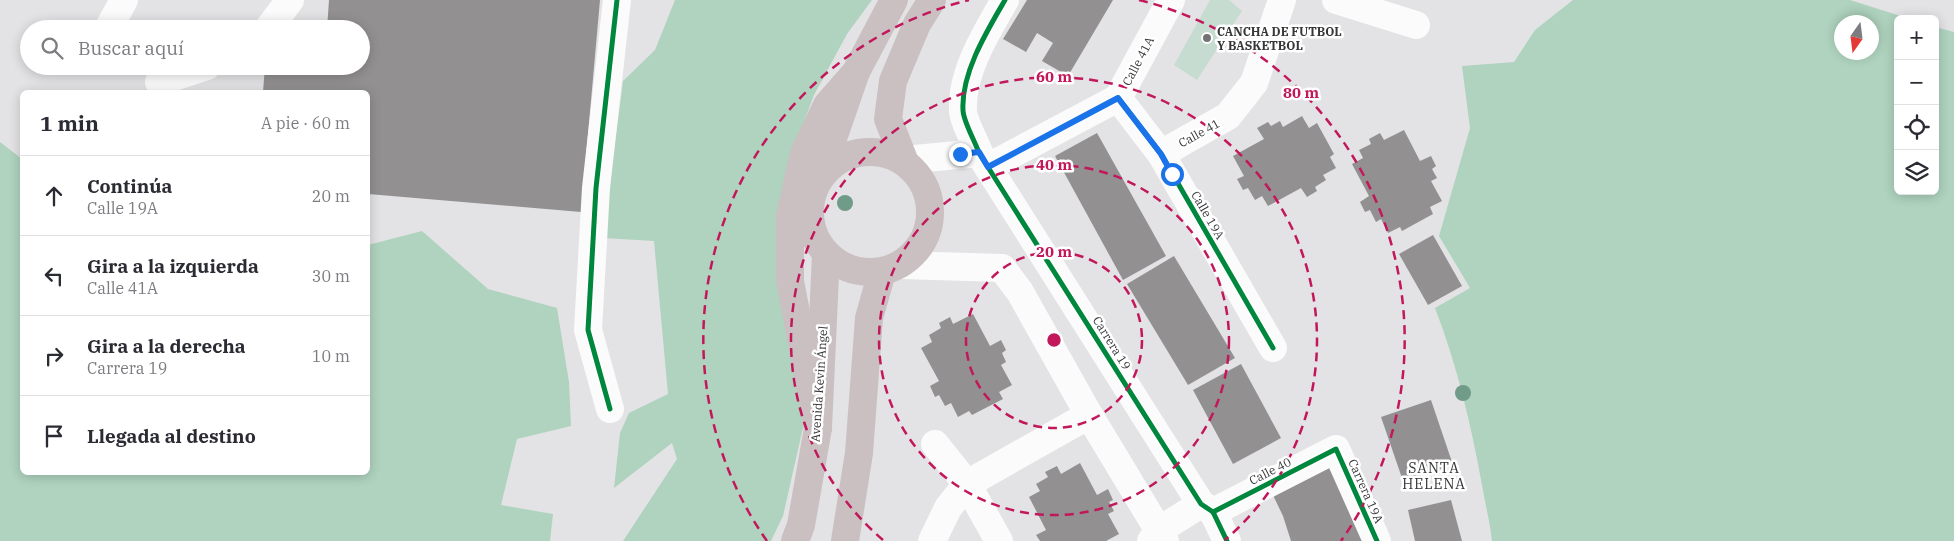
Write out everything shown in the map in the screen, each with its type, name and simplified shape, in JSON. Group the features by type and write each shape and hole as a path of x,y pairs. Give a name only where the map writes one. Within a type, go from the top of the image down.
{"main road":[{"path":"894,0 856,72 811,197 809,218 814,237 826,254 842,266 862,272 891,268 916,253 927,236 931,217 930,197 922,179 904,160 888,119 893,81 917,24 932,0"},
{"path":"818,428 790,281 790,216 804,153 827,105 856,72"},
{"path":"819,178 833,164 851,154 871,151 904,160"},
{"name":"Avenida Kevin Ángel","path":"796,541 801,525 818,428 826,254"},
{"path":"845,541 859,453 869,318 891,268"}],"street":[{"path":"113,20 124,0"},
{"path":"275,20 290,0"},
{"path":"610,409 588,330 596,188 617,0"},
{"name":"Carrera 19","path":"1005,0 984,36 966,81 962,111 983,160 1227,541"},
{"name":"Calle 41A","path":"983,160 1118,98 1171,0"},
{"name":"Calle 41","path":"1161,154 1228,116 1254,83 1282,0"},
{"path":"1336,0 1416,25"},
{"path":"159,82 180,75"},
{"name":"Calle 19A","path":"1118,98 1161,154 1273,348"},
{"path":"904,160 983,160"},
{"path":"891,268 1002,268 1035,239"},
{"path":"1002,268 1020,292 1158,538"},
{"path":"932,541 948,508 967,484 1089,415"},
{"path":"936,444 967,484 999,541"},
{"name":"Calle 40","path":"1158,538 1207,508 1336,449"},
{"name":"Carrera 19A","path":"1336,449 1377,541"}],"green space":[{"path":"675,0 872,0 847,34 814,95 796,143 805,419 783,516 771,541 623,541 677,459 672,443 614,488 620,433 629,413 668,394 654,241 603,238 623,81 655,50"},
{"name":"CANCHA DE FUTBOL Y BASKETBOL","path":"1210,0 1229,0 1242,11 1197,80 1174,65"},
{"path":"1573,0 1850,0 1897,15 1894,15 1894,195 1939,195 1939,28 1954,32 1954,541 1492,541 1468,417 1457,373 1435,308 1470,288 1439,236 1470,128 1462,66 1514,62 1535,30"},
{"path":"0,142 20,157 20,475 370,475 370,244 422,231 488,289 557,308 569,382 571,426 517,439 501,505 553,514 550,541 0,541"}],"building":[{"path":"329,0 600,0 581,212 370,194 370,90 263,90 264,75 370,75 370,20 328,20"},
{"path":"1027,0 1113,0 1068,76 1042,61 1053,43 1037,33 1026,52 1003,39"},
{"path":"1302,116 1309,128 1317,123 1334,154 1330,157 1336,168 1323,175 1326,180 1315,187 1317,191 1307,197 1301,188 1268,206 1262,196 1255,200 1248,188 1243,190 1237,179 1244,176 1233,156 1264,139 1257,128 1268,122 1271,126 1280,121 1283,127"},
{"path":"1404,130 1420,161 1431,156 1436,166 1432,169 1437,178 1431,181 1442,201 1430,207 1433,214 1402,231 1400,227 1388,233 1381,219 1376,222 1370,210 1365,212 1360,202 1369,196 1352,164 1363,158 1359,150 1371,144 1369,139 1380,133 1384,140"},
{"path":"1097,133 1166,256 1123,280 1055,156"},
{"path":"1433,235 1462,286 1428,305 1399,254"},
{"path":"1174,256 1235,358 1188,385 1127,284"},
{"path":"973,314 990,346 1001,340 1006,350 1002,353 1006,362 1001,365 1012,385 999,392 1003,399 972,415 969,411 958,417 951,403 945,406 939,395 935,397 930,386 939,381 921,348 932,342 929,335 941,328 939,323 950,317 953,324"},
{"path":"1241,364 1281,438 1233,464 1193,390"},
{"path":"1431,400 1453,465 1403,481 1381,417"},
{"path":"1334,462 1367,541 1291,541 1283,516 1271,491"},
{"path":"1080,463 1097,495 1108,489 1113,500 1109,502 1114,511 1108,514 1119,534 1106,541 1040,541 1036,535 1046,530 1029,497 1040,491 1036,484 1048,477 1045,472 1057,466 1061,474"},
{"path":"1451,500 1462,541 1415,541 1408,510"}],"cycle path":[{"path":"610,409 588,330 596,188 617,0"},
{"path":"1005,0 976,53 966,82 963,110 967,125 979,153 1201,504 1213,512 1227,541"},
{"path":"1118,98 1161,154 1273,348"},
{"path":"1213,512 1336,449 1377,541"}],"place":[{"name":"CANCHA DE FUTBOL Y BASKETBOL","path":"1207,38"}],"district":[{"name":"SANTA HELENA","path":"1434,476"}],"route":[{"path":"960,154 979,152 988,167 1118,98 1161,154 1172,174"}]}
